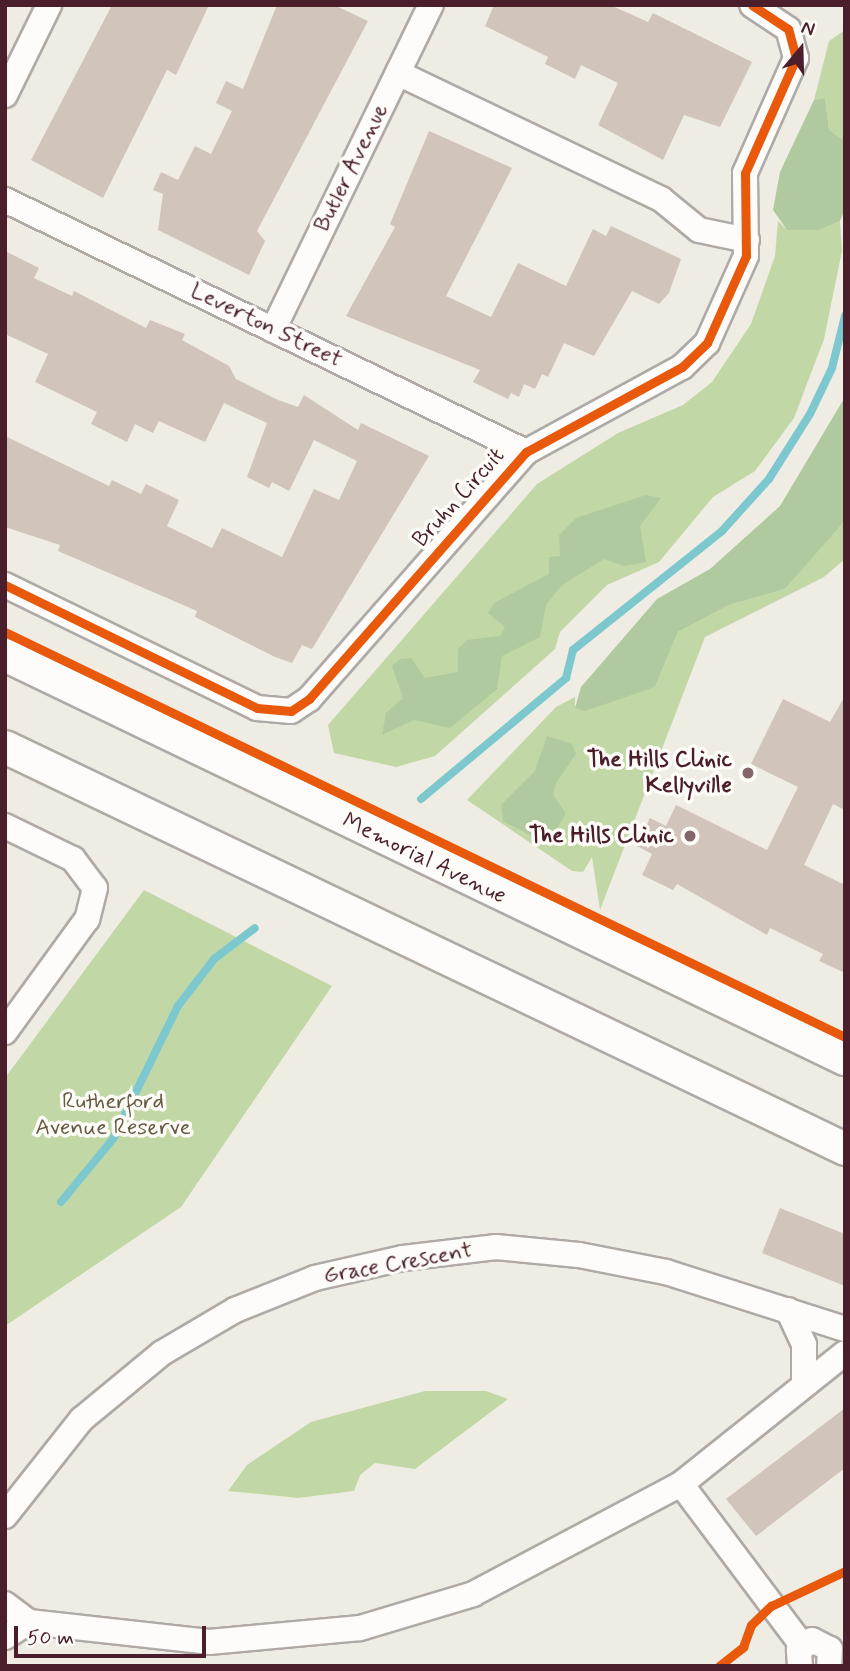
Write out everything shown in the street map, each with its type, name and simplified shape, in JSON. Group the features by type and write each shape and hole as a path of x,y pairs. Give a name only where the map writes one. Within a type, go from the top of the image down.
{"main road":[{"name":"Memorial Avenue","path":"5,655 845,1059"},
{"path":"5,747 845,1149"}],"street":[{"path":"5,95 49,5"},
{"name":"Butler Avenue","path":"274,330 431,5"},
{"name":"Bruhn Circuit","path":"5,585 257,708 291,710 357,652 526,452 700,352 739,275 747,240 745,173 796,58 788,29 752,5"},
{"path":"398,73 661,199 699,230 747,240"},
{"name":"Leverton Street","path":"5,200 526,452"},
{"path":"5,826 73,859 95,888 87,919 5,1032"},
{"name":"Grace Crescent","path":"5,1516 46,1458 121,1384 235,1310 315,1278 496,1247 666,1272 845,1329"},
{"path":"788,1310 804,1345 804,1383"},
{"path":"5,1604 29,1622 209,1642 360,1628 473,1594 681,1484 804,1383 845,1353"},
{"path":"681,1484 814,1655"},
{"path":"5,1637 29,1622"}],"green space":[{"path":"845,30 845,141 829,130 825,98 814,100 829,41"},
{"path":"825,98 829,130 845,141 845,209 840,221 819,230 787,230 773,210 780,172 814,100"},
{"path":"778,221 787,230 819,230 840,221 842,251 824,339 794,418 755,471 713,497 659,562 607,585 560,632 555,649 435,756 396,767 334,753 328,725 537,484 618,433 683,405 712,382 751,324 775,256"},
{"path":"845,397 845,520 835,532 785,589 729,605 678,632 655,687 585,711 575,708 581,687 657,599 710,569 780,506"},
{"path":"646,495 661,498 640,526 646,562 624,566 604,559 562,585 546,605 540,637 502,656 497,689 450,728 414,720 382,735 386,713 403,698 392,666 400,659 411,658 425,678 458,672 458,649 467,640 500,636 505,627 488,613 494,603 549,574 549,557 560,556 559,535 576,518"},
{"path":"845,520 845,559 824,577 705,637 600,910 592,857 583,872 572,871 467,800 556,707 575,697 575,707 655,687 678,632 729,605 785,589"},
{"path":"547,736 572,744 576,754 556,783 553,794 566,814 547,844 503,821 501,805 535,771"},
{"name":"Rutherford Avenue Reserve","path":"144,890 332,986 181,1207 5,1326 5,1078"},
{"path":"425,1391 486,1391 508,1399 415,1469 375,1463 360,1475 354,1491 298,1498 228,1491 247,1465 311,1422"}],"building":[{"path":"112,5 209,5 176,75 167,70 103,198 31,160"},
{"path":"277,5 334,5 368,21 257,231 265,241 249,275 158,230 163,194 153,190 161,172 178,180 195,146 211,154 232,111 216,103 226,81 243,89"},
{"path":"494,5 610,5 648,22 653,13 752,62 720,127 684,115 663,160 598,125 618,83 581,65 575,79 545,64 548,57 485,26"},
{"path":"429,131 512,168 446,296 491,317 518,263 566,286 593,229 606,236 611,226 681,259 669,293 659,304 632,291 594,356 564,343 548,377 542,374 535,389 524,384 519,397 511,393 508,399 473,382 480,370 346,316 395,227 390,224"},
{"path":"5,251 39,268 34,278 72,296 74,291 146,328 150,320 185,334 182,340 229,366 236,379 278,400 298,407 304,395 358,430 361,423 429,456 312,649 302,645 292,663 275,657 195,617 197,611 58,551 60,545 5,527 5,436 109,486 112,480 141,494 146,484 179,500 167,526 212,548 222,528 282,557 314,489 339,500 357,461 314,440 289,491 272,482 269,488 247,477 267,423 224,403 205,442 159,421 153,433 135,424 127,442 91,424 97,412 35,382 48,354 5,334"},
{"name":"The Hills Clinic","path":"845,696 845,810 833,804 804,865 845,885 845,973 819,961 823,954 770,928 767,935 677,884 673,890 642,875 652,854 637,846 650,818 666,826 676,805 767,850 798,787 751,764 783,699 830,722"},
{"path":"780,1208 845,1234 845,1286 762,1253"},
{"path":"845,1408 845,1468 756,1536 726,1499"}],"waterway":[{"path":"421,799 566,678 573,650 722,531 769,479 810,414 832,368 845,316"},
{"path":"61,1202 113,1139 178,1006 214,959 255,928"}],"cycle path":[{"path":"5,585 257,708 291,711 309,699 526,452 682,367 707,343 746,256 745,173 796,58 788,29 752,5"},
{"path":"5,632 845,1037"},
{"path":"719,1666 743,1647 751,1625 771,1606 845,1571"}],"place":[{"name":"The Hills Clinic Kellyville","path":"748,773"},
{"name":"The Hills Clinic","path":"690,836"}]}
